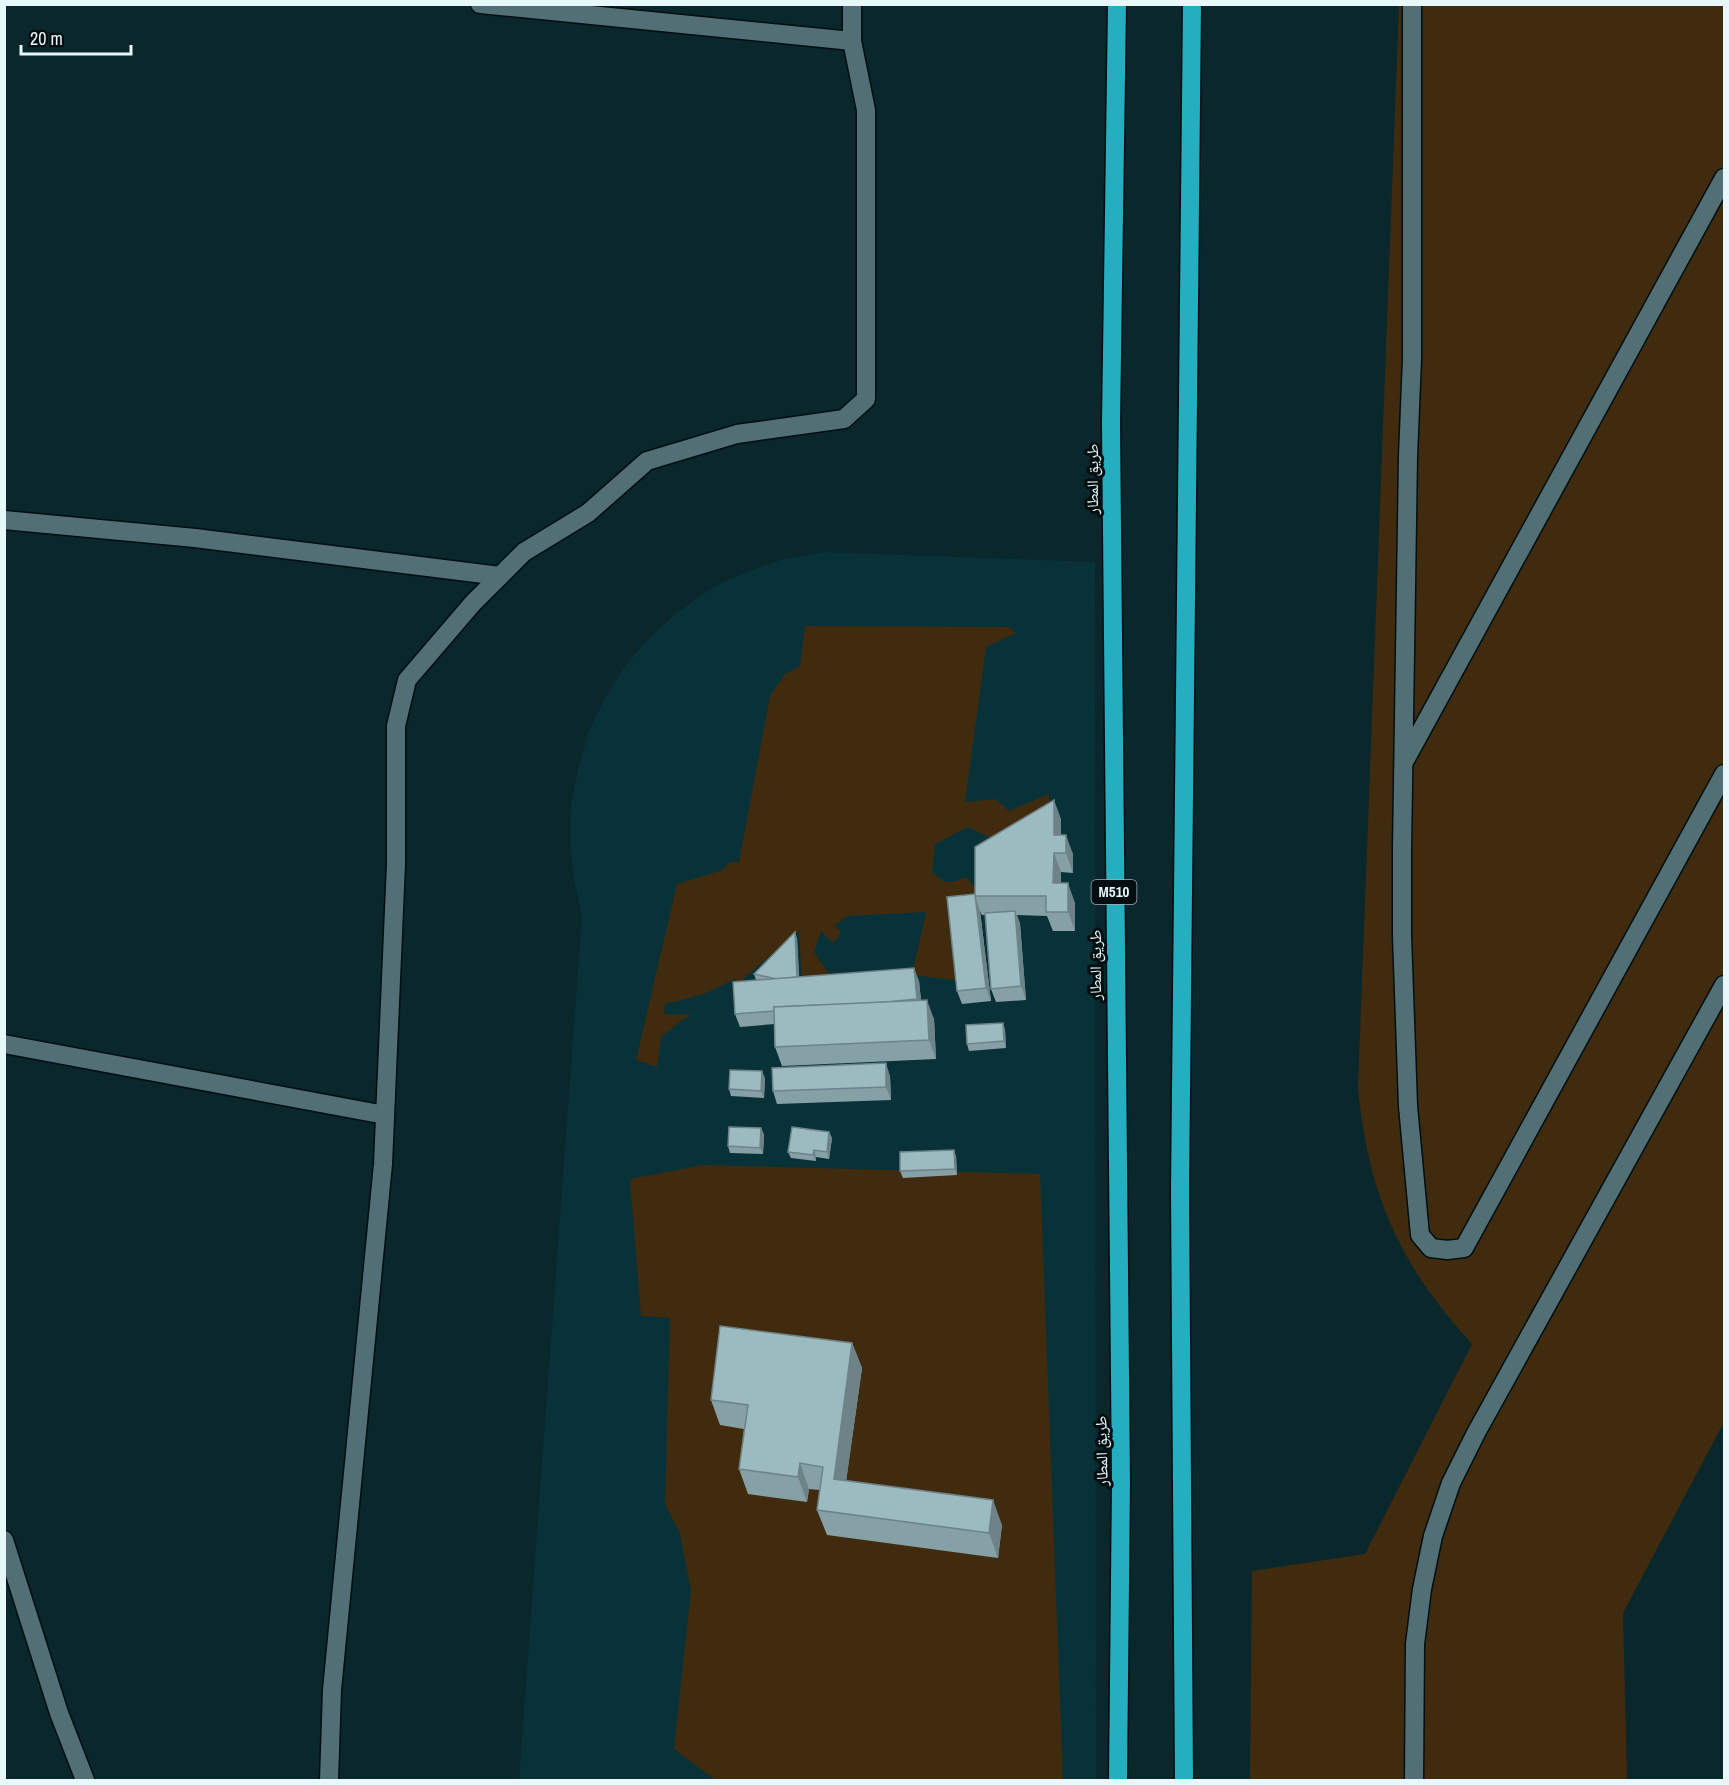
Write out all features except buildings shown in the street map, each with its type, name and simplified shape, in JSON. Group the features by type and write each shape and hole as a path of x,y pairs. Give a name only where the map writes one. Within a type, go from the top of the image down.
{"highway":[{"name":"طريق المطار","path":"1117,4 1111,424 1121,1481 1118,1780"},
{"path":"1184,1780 1180,1190 1192,4"}],"lane":[{"path":"480,4 852,41"},
{"path":"329,1780 334,1668 382,1176 396,864 396,726 407,680 473,603 524,552 588,513 648,461 737,434 844,419 866,399 866,110 852,41 852,4"},
{"path":"1412,4 1412,359 1402,765 1402,893 1408,1106 1420,1235 1431,1248 1447,1250 1464,1248 1725,774"},
{"path":"1402,765 1725,177"},
{"path":"4,520 195,538 500,576"},
{"path":"1414,1780 1415,1644 1422,1589 1433,1536 1451,1483 1476,1433 1725,985"},
{"path":"4,1044 385,1114"},
{"path":"4,1540 59,1713 85,1780"}],"shaded area":[{"path":"1399,5 1724,5 1724,1422 1623,1613 1627,1780 1250,1780 1252,1571 1365,1554 1472,1344 1425,1285 1406,1256 1391,1226 1370,1161 1358,1087"},
{"path":"824,552 1095,562 1096,1780 519,1780 582,916 574,880 570,843 571,806 578,769 588,734 604,700 624,668 647,640 677,613 710,589 746,572 784,559"},
{"path":"805,626 1009,627 1016,633 986,647 965,802 995,799 1009,811 1049,794 1049,811 1003,844 968,827 935,844 932,872 948,882 966,877 977,890 976,905 962,904 955,980 912,975 926,912 848,916 835,925 841,933 833,943 821,931 814,952 829,974 802,982 799,931 743,979 742,991 735,979 704,994 665,1004 664,1014 692,1015 661,1037 657,1067 636,1060 677,884 723,870 730,862 739,862 770,696 785,674 800,666"},
{"path":"703,1165 1040,1174 1063,1780 715,1780 674,1749 691,1590 680,1534 665,1504 670,1318 641,1316 630,1179"}]}
